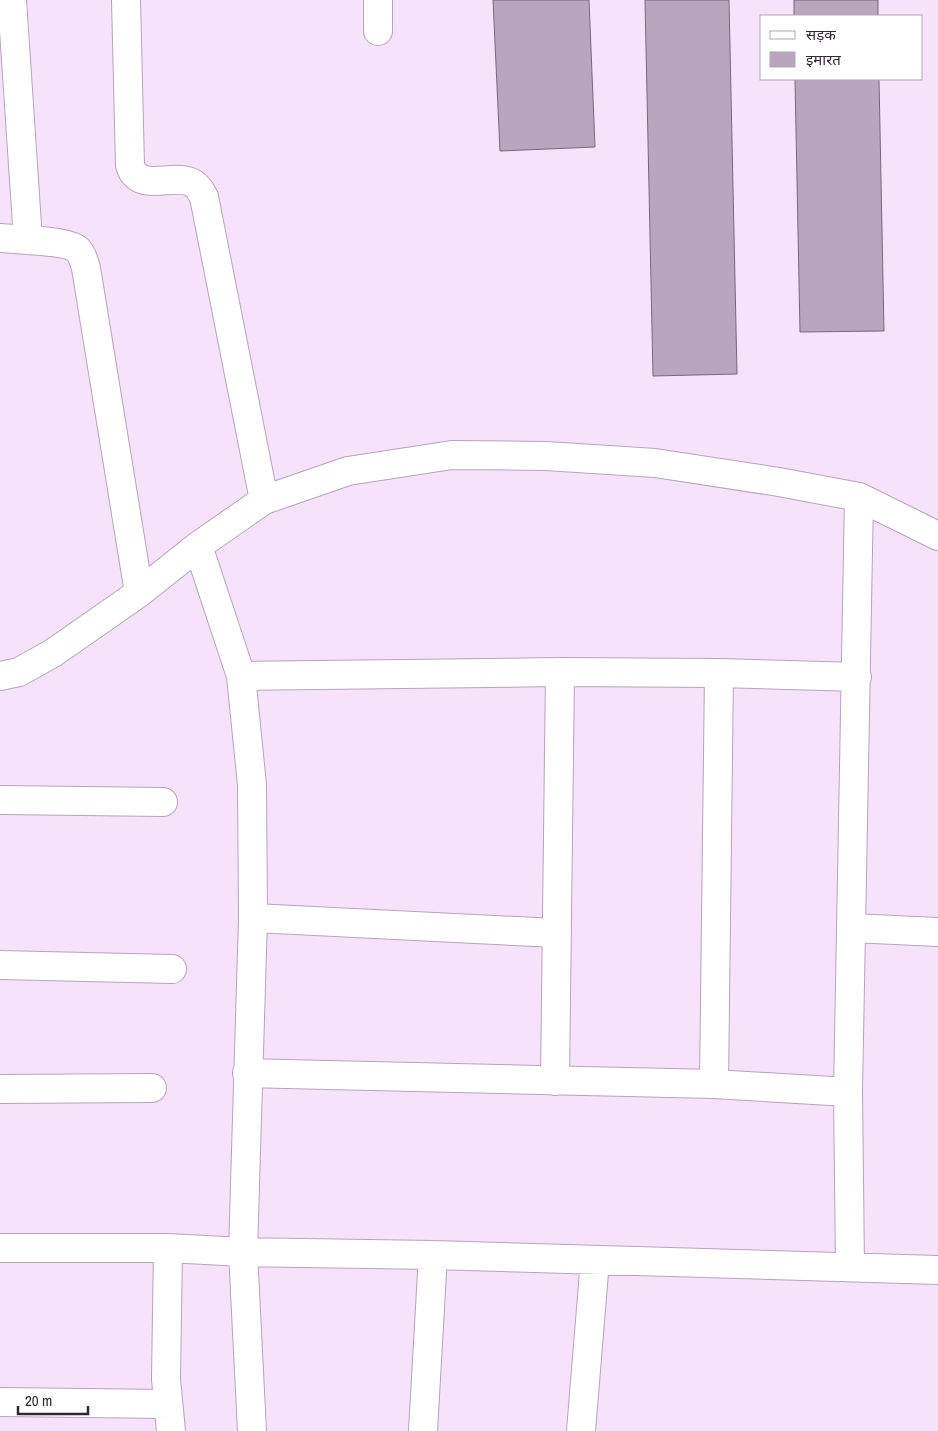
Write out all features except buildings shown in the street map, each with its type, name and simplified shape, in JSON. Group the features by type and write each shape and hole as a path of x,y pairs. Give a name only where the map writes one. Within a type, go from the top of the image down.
{"street":[{"path":"12,0 28,240"},
{"path":"126,0 130,164 132,172 138,178 146,181 186,180 199,188 204,197 264,500"},
{"path":"378,0 378,31"},
{"path":"0,238 71,246 78,250 84,259 139,593"},
{"path":"0,676 19,672 53,653 139,593 198,546 264,500 348,470 452,455 546,456 655,463 779,482 859,497 938,536"},
{"path":"850,1267 848,1092 859,497"},
{"path":"198,546 241,676 252,785 253,918 243,1252 252,1431"},
{"path":"241,676 560,672 718,673 857,677"},
{"path":"555,1081 560,672"},
{"path":"714,1084 718,673"},
{"path":"0,800 163,802"},
{"path":"253,918 556,932"},
{"path":"852,928 938,932"},
{"path":"0,965 172,969"},
{"path":"247,1073 714,1084 848,1092"},
{"path":"0,1089 152,1088"},
{"path":"0,1248 168,1248 243,1252 432,1255 938,1270"},
{"path":"168,1248 166,1379 171,1431"},
{"path":"423,1431 432,1255"},
{"path":"581,1431 595,1260"},
{"path":"0,1402 167,1404"}]}
